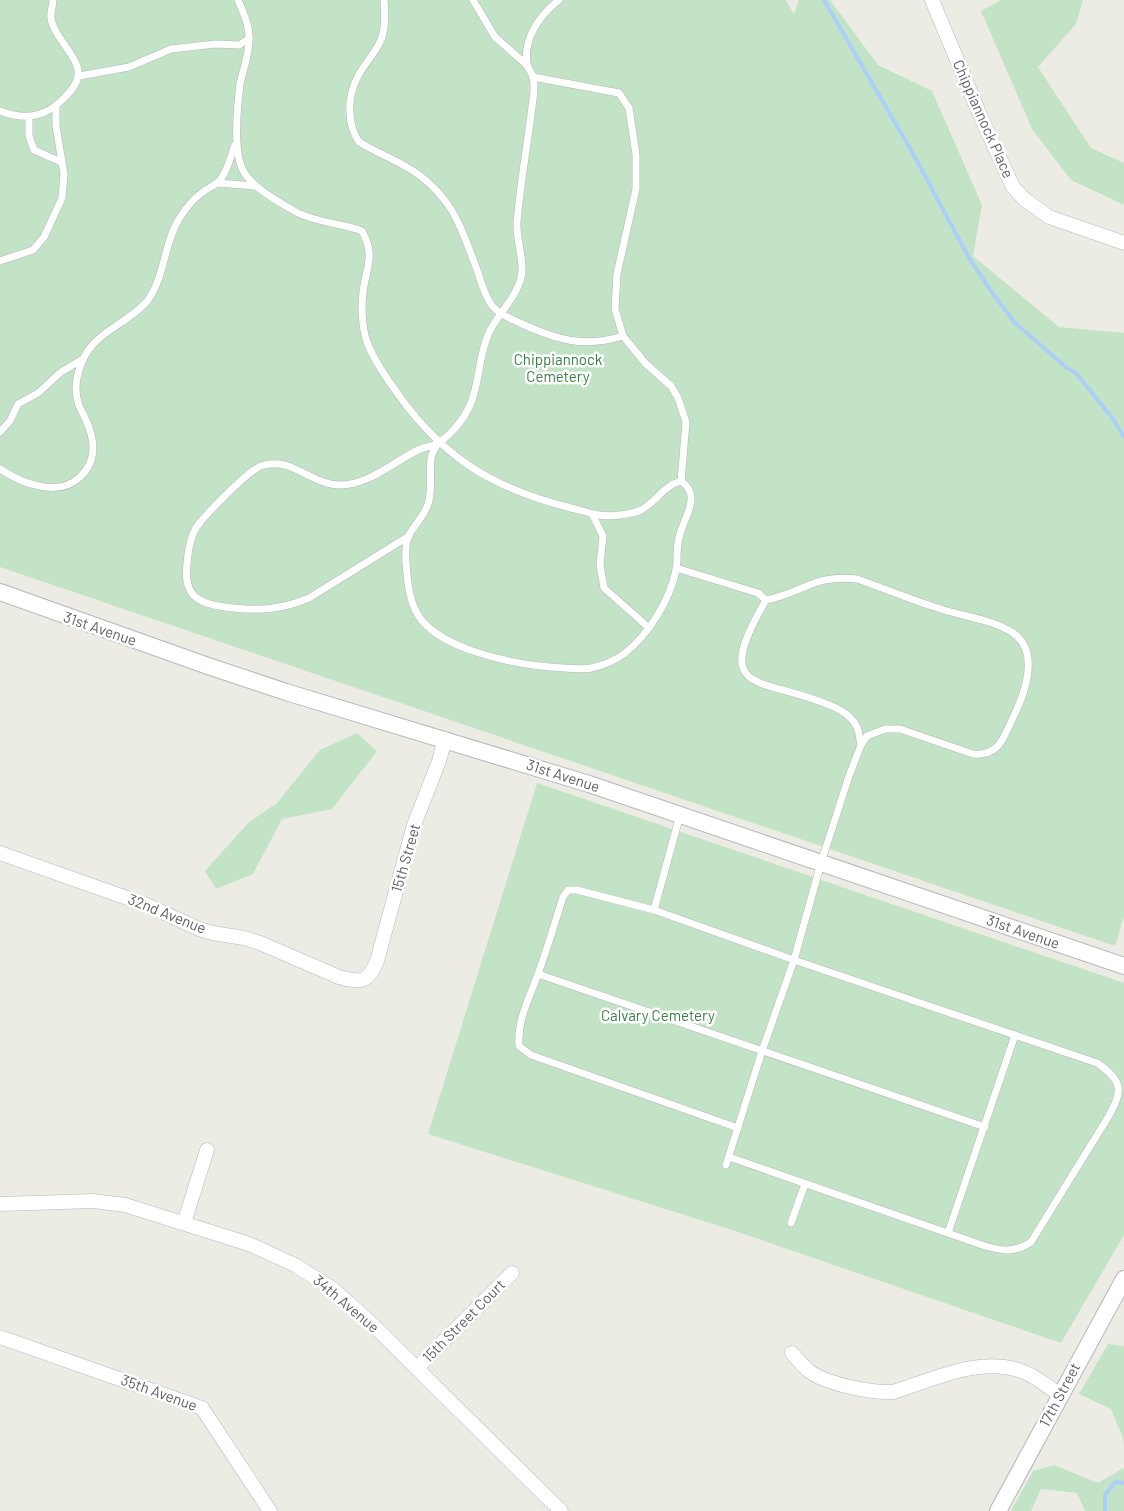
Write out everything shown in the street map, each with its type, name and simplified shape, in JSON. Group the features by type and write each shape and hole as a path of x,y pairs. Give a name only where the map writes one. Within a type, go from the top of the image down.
{"street":[{"name":"Chippiannock Place","path":"932,0 1013,187 1024,199 1049,217 1124,243"},
{"name":"31st Avenue","path":"0,592 85,624 252,681 558,774 1124,966"},
{"name":"15th Street","path":"368,978 377,961 414,825 440,761 445,739"},
{"name":"32nd Avenue","path":"0,853 147,905 199,929 260,943 339,977 354,981 368,978"},
{"path":"184,1223 207,1150"},
{"name":"34th Avenue","path":"0,1204 107,1202 125,1205 249,1244 295,1264 333,1289 369,1321 561,1511"},
{"name":"15th Street Court","path":"417,1368 512,1273"},
{"name":"17th Street","path":"998,1511 1124,1279"},
{"name":"35th Avenue","path":"0,1337 202,1408 270,1511"},
{"path":"792,1353 809,1371 822,1377 849,1387 881,1393 893,1392 964,1370 990,1365 1027,1373 1060,1395"}],"lane":[{"path":"0,111 28,117 46,113 69,94 79,76 76,65 56,32 51,18 53,0"},
{"path":"238,0 248,28 249,39 240,85 237,140 238,159 244,173 255,186 297,212 314,220 362,231 369,248 369,270 363,292 367,342 390,383 438,443 456,458 491,479 549,503 592,514 617,516 640,510 671,484 681,481"},
{"path":"384,0 383,33 380,43 356,79 351,97 351,123 354,135 359,142 416,171 444,199 456,219 486,296 490,304 501,313 546,335 563,340 608,341 623,336"},
{"path":"438,443 417,450 391,467 354,483 340,485 327,483 278,464 259,466 196,527 188,554 186,573 192,595 200,602 213,606 255,611 291,605 309,598 409,536 420,522 428,504 431,488 431,457 438,443 452,430 469,407 476,390 488,333 510,302 522,272 517,223 534,91 533,77 527,65 495,37 473,0"},
{"path":"527,65 530,36 542,14 559,0"},
{"path":"79,76 129,66 171,49 216,44 239,45 249,39"},
{"path":"533,77 619,93 629,108 636,155 636,189 620,256 614,295 615,309 623,336 646,364 671,386 678,398 686,422 681,481"},
{"path":"0,261 33,250 44,237 62,198 64,174 56,126 56,107"},
{"path":"28,117 29,136 34,150 61,162"},
{"path":"0,432 10,421 18,404 39,393 61,372 82,359 91,347 149,298 156,285 172,231 178,219 201,193 222,178 237,140"},
{"path":"217,183 255,186"},
{"path":"0,469 24,483 41,487 69,485 86,471 94,451 93,438 78,403 76,386 82,359"},
{"path":"409,536 408,574 412,604 421,621 431,629 450,641 496,658 524,664 592,668 615,660 624,654 648,627 666,601 676,568 682,524 692,501 692,492 681,481"},
{"path":"592,514 603,536 600,565 604,588 648,627"},
{"path":"676,568 758,593 766,600"},
{"path":"726,1165 794,960 821,862 861,745 867,736 885,729 900,729 973,754 984,755 993,751 1000,744 1016,713 1029,662 1025,649 1015,634 1001,627 942,610 857,579 843,577 826,579 766,600 746,638 742,666 747,676 764,685 843,710 858,728 861,745"},
{"path":"654,910 680,815"},
{"path":"729,1157 1003,1251 1016,1250 1031,1242 1119,1098 1120,1088 1115,1076 1097,1063 654,910 577,890 568,890 563,897 519,1026 519,1046 523,1051 738,1128"},
{"path":"538,974 986,1126"},
{"path":"948,1233 1016,1035"},
{"path":"792,1223 805,1184"}],"green space":[{"name":"Chippiannock Cemetery","path":"0,0 786,0 794,14 799,0 830,0 878,65 932,91 982,205 973,256 1059,327 1124,333 1124,916 1115,946 0,567"},
{"path":"1001,0 1083,0 1076,24 1038,67 1091,148 1124,163 1124,205 1071,180 1032,129 981,11"},
{"path":"357,733 377,751 332,809 282,819 253,874 216,889 205,871 248,823 277,803 320,750"},
{"name":"Calvary Cemetery","path":"537,783 1124,983 1124,1235 1061,1343 732,1230 428,1134"},
{"path":"1108,1344 1124,1346 1124,1447 1123,1438 1111,1409 1079,1394"},
{"path":"1054,1465 1098,1483 1124,1468 1124,1511 1085,1511 1077,1493 1041,1489 1031,1511 1011,1511 1033,1471"}],"waterway":[{"path":"824,0 916,159 969,258 993,294 1015,323 1067,368 1076,373 1113,419 1124,437"},
{"path":"1105,1511 1105,1495 1115,1482 1124,1483"}]}
